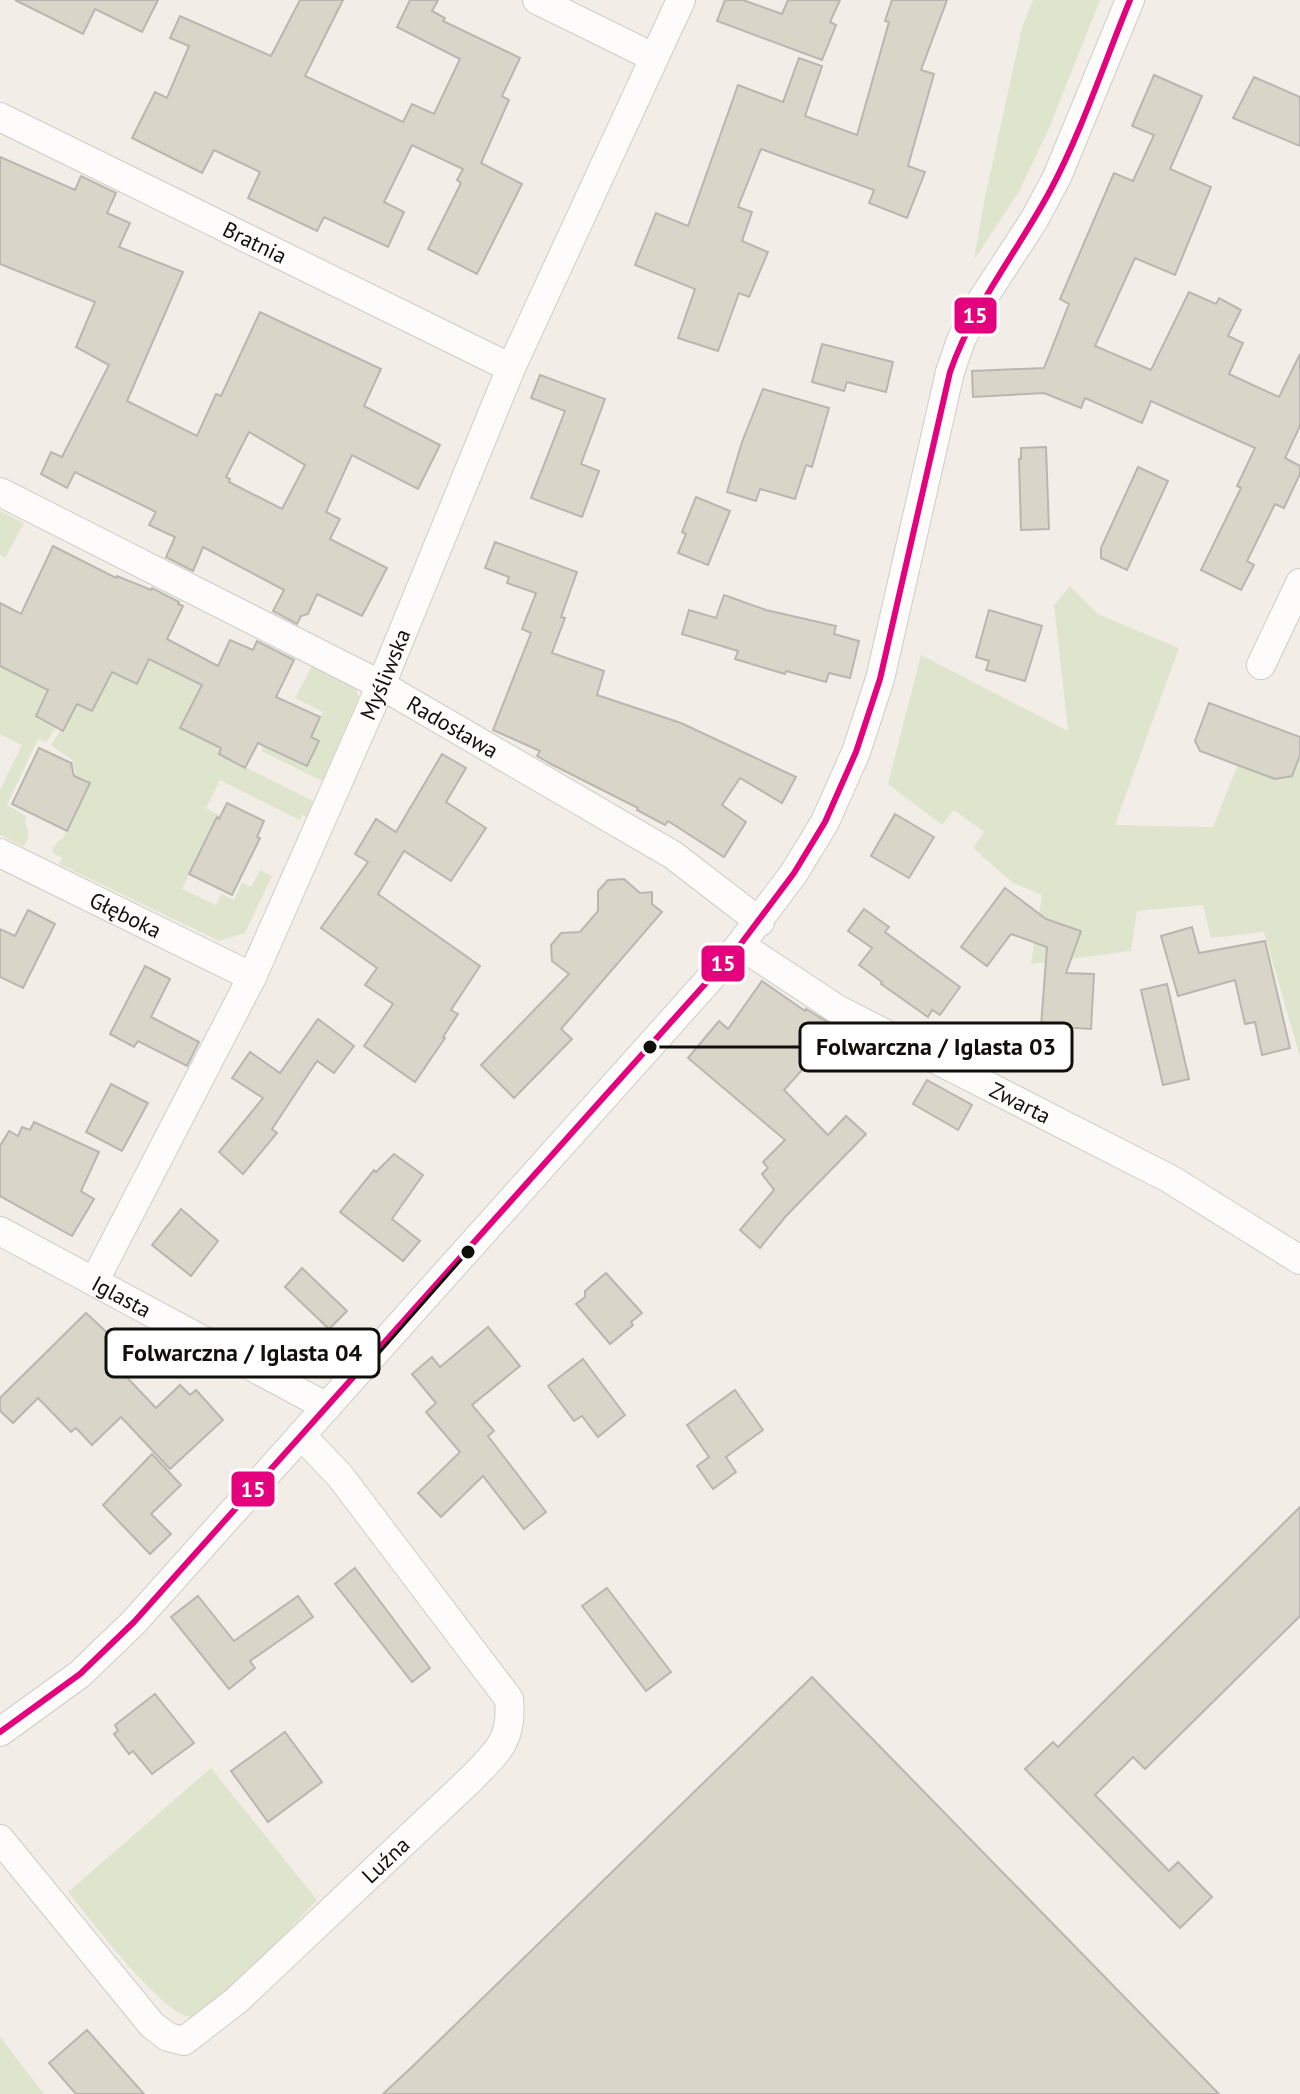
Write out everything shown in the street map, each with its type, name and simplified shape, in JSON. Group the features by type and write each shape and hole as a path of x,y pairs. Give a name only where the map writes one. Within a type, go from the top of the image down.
{"street":[{"path":"537,0 653,57"},
{"name":"Myśliwska","path":"95,1280 252,977 381,685 511,368 681,0"},
{"path":"0,1732 80,1674 134,1622 740,945 794,873 825,822 856,752 880,679 950,372 961,340 980,303 1034,220 1057,177 1130,0"},
{"name":"Bratnia","path":"0,117 511,368"},
{"name":"Radosława","path":"0,492 381,685 673,855 760,922"},
{"path":"1261,665 1300,583"},
{"name":"Głęboka","path":"0,853 252,977"},
{"name":"Zwarta","path":"740,945 837,1009 1170,1179 1300,1260"},
{"name":"Iglasta","path":"0,1231 327,1407"},
{"name":"Luźna","path":"0,1839 152,2025 168,2037 184,2041 237,2000 471,1779 504,1744 511,1721 509,1699 340,1476 301,1435"}],"green space":[{"path":"1033,0 1100,0 1050,126 1020,190 974,260 1022,28"},
{"path":"0,511 24,523 5,558 0,555"},
{"path":"1070,586 1098,614 1179,648 1115,825 1213,827 1238,764 1300,755 1300,1057 1264,932 1211,938 1203,905 1137,911 1131,951 1031,964 1042,895 1013,883 973,848 984,832 954,810 942,825 888,784 921,655 1068,731 1054,605"},
{"path":"122,648 113,672 136,684 148,660 311,735 323,712 295,698 313,664 355,686 359,697 322,781 261,751 272,729 194,701 180,727 221,748 219,754 313,801 306,817 302,815 300,820 220,780 206,808 221,816 217,818 182,889 216,905 221,894 234,900 242,882 251,887 260,870 272,876 245,933 219,941 59,864 62,858 52,852 63,838 90,784 74,776 76,771 72,760 51,745 76,706 48,692 36,716 44,720 48,712 57,726 46,742 38,739 7,805 26,816 27,840 24,847 0,835 0,790 22,745 0,734 0,666 92,711","holes":["289,726 319,740 307,766 277,752"]},
{"path":"211,1768 317,1900 215,2008 191,2017 175,2010 142,1981 68,1892"},
{"path":"0,2037 44,2094 0,2094"}],"building":[{"path":"15,0 158,0 142,32 95,9 83,34"},
{"path":"300,0 343,0 305,76 403,122 412,104 434,114 460,59 397,27 410,0 438,0 432,11 445,18 443,21 520,58 502,96 509,100 481,163 522,184 477,274 428,249 461,183 457,180 463,169 412,145 384,202 404,212 388,247 324,217 317,231 248,198 260,172 214,150 202,173 132,138 155,92 167,98 189,46 170,38 180,16 271,56"},
{"path":"725,0 743,0 782,14 788,0 840,0 830,22 836,25 822,60 717,21"},
{"path":"892,0 947,0 921,70 934,74 908,166 925,172 907,218 869,203 874,190 761,149 738,207 752,212 742,241 768,252 749,297 739,293 718,351 678,338 695,289 635,265 656,213 688,226 738,85 783,102 799,58 822,66 805,116 857,135 889,22 885,21"},
{"path":"1154,75 1202,96 1170,169 1211,187 1175,275 1135,258 1095,346 1151,370 1189,292 1216,304 1219,298 1241,310 1228,336 1243,343 1229,374 1279,397 1300,354 1300,426 1285,458 1300,466 1300,474 1284,508 1275,504 1247,561 1254,565 1241,590 1201,570 1241,488 1237,486 1255,448 1151,401 1142,423 1085,398 1081,408 1044,393 973,397 972,371 1044,368 1069,304 1060,299 1114,173 1133,181 1154,135 1132,126"},
{"path":"1254,77 1300,97 1300,146 1233,118"},
{"path":"0,157 75,190 81,176 116,193 107,213 130,223 119,247 183,272 127,401 197,436 216,394 221,396 260,312 381,369 364,406 440,445 418,489 352,455 326,512 340,519 330,539 387,568 362,616 317,594 308,614 301,616 297,624 273,611 284,590 203,547 193,571 166,557 175,537 149,525 156,512 75,472 67,488 41,474 51,452 62,457 109,365 76,347 95,302 0,264","holes":["249,432 305,465 282,509 229,482 230,479 226,477"]},
{"path":"822,344 893,362 886,392 847,382 844,391 812,382"},
{"path":"540,375 605,399 581,464 599,471 582,517 531,498 565,411 531,398"},
{"path":"763,389 829,408 812,467 806,465 795,499 760,489 756,501 727,492"},
{"path":"1046,447 1049,529 1021,530 1021,448"},
{"path":"1138,467 1168,481 1127,570 1101,558 1101,548"},
{"path":"696,497 730,511 708,565 678,553 686,534 682,532"},
{"path":"495,542 577,572 552,653 604,671 597,695 681,723 796,777 782,803 740,778 722,805 746,822 724,857 668,821 665,825 537,756 540,751 493,730 531,633 522,629 536,593 507,583 509,577 485,568"},
{"path":"53,546 116,578 152,588 179,602 183,606 167,639 218,666 230,640 253,650 257,641 294,660 276,697 320,717 311,737 319,741 307,766 258,743 245,768 219,754 221,748 180,728 202,685 149,659 137,684 112,672 92,711 77,704 63,731 36,716 48,690 0,666 0,603 21,614"},
{"path":"724,595 766,610 836,626 834,634 859,641 850,678 829,673 826,682 786,671 785,674 735,659 738,651 682,634 689,610 716,618"},
{"path":"989,610 1042,626 1025,681 986,670 989,661 976,657"},
{"path":"1209,703 1300,737 1300,755 1292,776 1275,779 1200,751 1195,741"},
{"path":"39,748 71,763 74,776 90,783 67,831 12,804"},
{"path":"442,754 466,768 446,802 486,828 451,881 404,851 378,894 480,966 451,1010 458,1014 445,1038 415,1082 364,1046 393,1004 365,985 377,968 321,928 368,862 355,854 376,819 396,832"},
{"path":"227,803 264,821 257,837 260,838 232,895 189,874"},
{"path":"895,814 934,837 909,878 871,856"},
{"path":"624,879 640,893 652,892 652,904 662,912 561,1029 572,1039 514,1098 481,1065 569,974 552,961 551,945 561,933 580,932 598,911 598,891 608,880"},
{"path":"1005,888 1046,919 1081,931 1066,973 1094,974 1091,1029 1041,1026 1047,947 1011,934 987,966 961,947"},
{"path":"864,909 889,927 885,932 960,987 940,1015 932,1010 928,1017 859,965 872,948 848,931"},
{"path":"28,910 55,924 23,988 0,977 0,929 15,936"},
{"path":"1192,927 1199,953 1265,941 1290,1048 1262,1055 1255,1022 1245,1024 1235,980 1178,996 1161,936"},
{"path":"145,966 170,979 151,1017 199,1042 187,1066 138,1041 134,1047 110,1034"},
{"path":"762,981 805,1011 839,1029 784,1090 828,1135 846,1116 866,1134 786,1216 760,1248 740,1230 774,1190 762,1174 768,1168 763,1162 785,1140 688,1058 719,1021 728,1029"},
{"path":"1167,984 1189,1079 1163,1085 1141,990"},
{"path":"318,1019 354,1046 334,1073 317,1061 272,1129 277,1133 243,1174 219,1152 263,1098 232,1078 250,1052 280,1073"},
{"path":"927,1080 972,1105 958,1130 913,1104"},
{"path":"111,1084 148,1103 122,1151 86,1132"},
{"path":"34,1122 99,1152 81,1191 94,1199 72,1236 0,1196 0,1146 9,1131 18,1136 22,1127 30,1130"},
{"path":"394,1154 423,1175 392,1219 420,1241 403,1261 340,1212 374,1170 376,1172"},
{"path":"181,1209 218,1241 191,1276 152,1245"},
{"path":"302,1268 347,1311 329,1329 285,1287"},
{"path":"606,1273 642,1313 610,1344 576,1304 585,1297 585,1291"},
{"path":"86,1313 132,1356 119,1369 156,1408 180,1385 190,1395 196,1390 223,1420 170,1469 121,1417 92,1445 76,1428 71,1432 38,1398 13,1423 0,1411 0,1398"},
{"path":"488,1327 520,1366 472,1405 494,1431 488,1436 546,1512 524,1529 483,1476 441,1517 418,1493 460,1452 426,1412 436,1403 412,1374 432,1357 440,1367"},
{"path":"583,1359 625,1415 598,1437 582,1416 574,1421 548,1386"},
{"path":"735,1390 763,1430 726,1457 736,1472 713,1489 697,1466 709,1457 687,1425"},
{"path":"152,1454 181,1485 151,1514 171,1534 150,1554 103,1505"},
{"path":"1300,1507 1300,1616 1145,1769 1133,1757 1095,1795 1169,1871 1178,1862 1212,1897 1180,1928 1025,1769 1053,1742 1058,1747"},
{"path":"355,1568 430,1668 412,1682 335,1584"},
{"path":"607,1588 671,1672 646,1691 582,1606"},
{"path":"198,1596 234,1641 298,1596 313,1617 250,1661 255,1668 229,1689 171,1617"},
{"path":"812,1677 1219,2094 383,2094 415,2064"},
{"path":"155,1694 194,1743 152,1774 133,1751 129,1754 114,1734 118,1731 115,1725"},
{"path":"285,1732 322,1782 268,1822 231,1771"},
{"path":"87,2030 144,2094 76,2094 49,2063"}],"transit line":[{"name":"15","path":"0,1732 80,1674 134,1622 740,945 794,873 825,822 856,752 880,679 950,372 983,302 1062,168 1130,0"}],"place":[{"name":"Folwarczna / Iglasta 03","path":"650,1047"},
{"name":"Folwarczna / Iglasta 04","path":"468,1252"}]}
